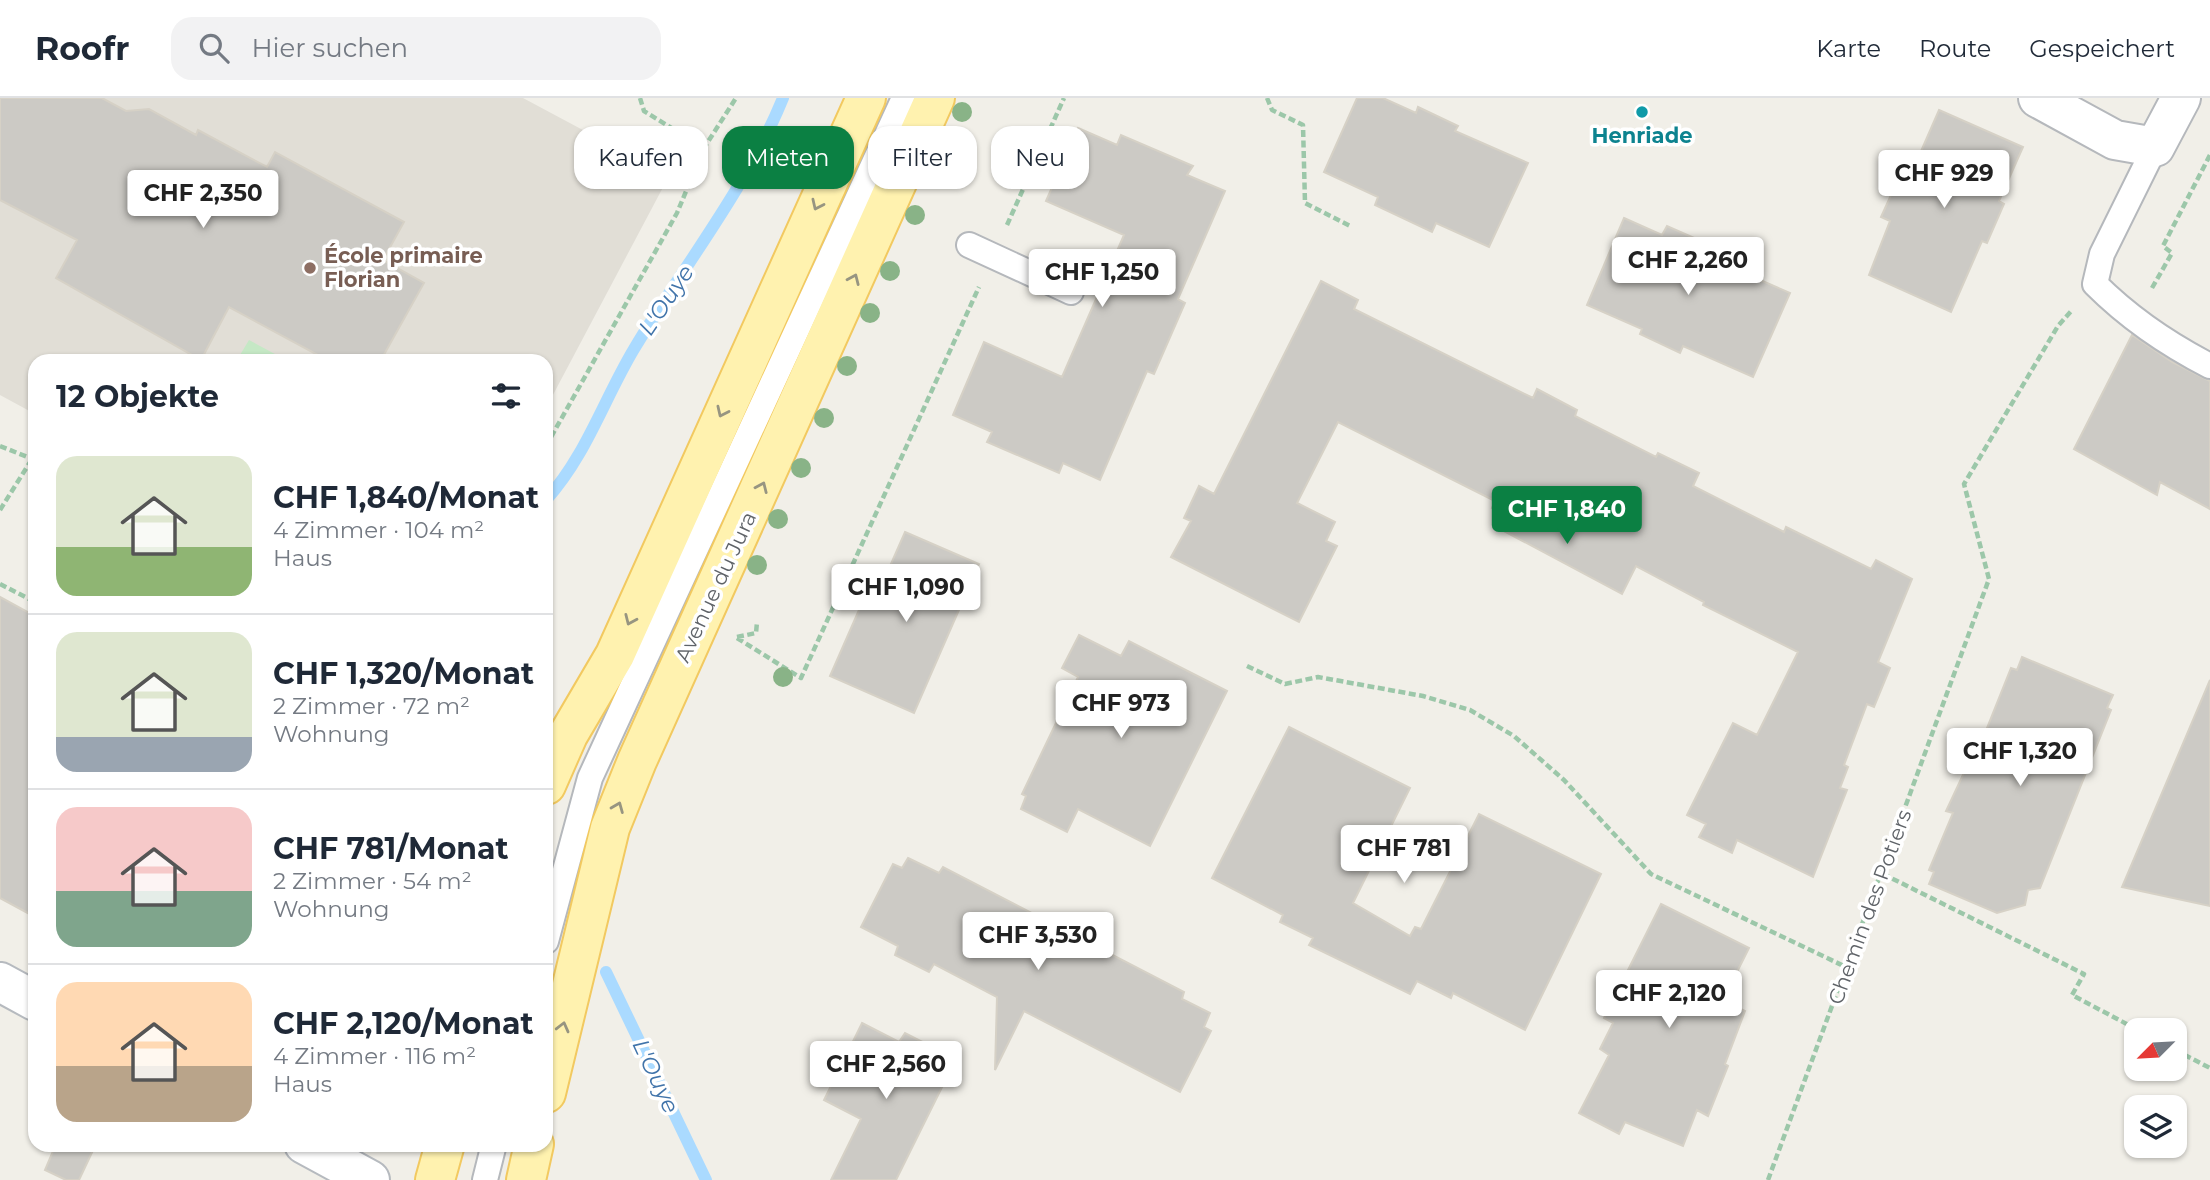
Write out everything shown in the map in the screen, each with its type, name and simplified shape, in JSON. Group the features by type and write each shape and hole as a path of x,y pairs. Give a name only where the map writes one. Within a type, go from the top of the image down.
{"main road":[{"path":"553,769 568,735 615,655 866,98"},
{"name":"Avenue du Jura","path":"553,1064 610,828 637,761 935,98"},
{"path":"435,1180 443,1152"},
{"path":"526,1180 532,1152"}],"street":[{"path":"2038,98 2115,140 2155,147 2181,98"},
{"path":"0,982 28,997"},
{"path":"319,1152 370,1180"}],"lane":[{"path":"553,915 590,778 904,98"},
{"path":"2155,147 2102,254 2095,284 2115,305 2186,354 2210,366"},
{"path":"969,245 1071,292"},
{"path":"485,1180 492,1152"}],"path":[{"path":"640,98 644,111 668,126"},
{"path":"708,142 736,98"},
{"path":"737,638 801,678 1064,98"},
{"path":"1266,98 1272,110 1303,125 1305,203 1350,226"},
{"path":"2136,317 2172,253 2163,246 2209,159"},
{"path":"553,434 677,213 687,189"},
{"name":"Chemin des Potiers","path":"1768,1180 1883,874 1989,579 1964,485 2057,326 2095,284"},
{"path":"0,446 28,457"},
{"path":"0,510 28,467"},
{"path":"0,584 28,598"},
{"path":"1247,666 1285,684 1318,677 1423,696 1470,710 1514,736 1554,771 1651,874 1848,968"},
{"path":"1883,874 2084,974 2072,995 2124,1023"},
{"path":"2188,1057 2210,1068"}],"shaded area":[{"name":"École primaire Florian","path":"0,98 523,98 575,126 574,189 662,189 553,395 553,354 28,354 28,410 0,395"}],"green space":[{"path":"249,340 275,354 241,354"}],"building":[{"path":"0,98 102,98 126,111 149,109 196,135 198,130 267,167 275,152 404,222 383,260 424,283 384,354 316,354 229,307 204,354 190,354 56,278 77,240 0,200"},
{"path":"1357,98 1383,98 1416,113 1418,107 1458,126 1455,131 1528,163 1489,247 1436,223 1432,232 1375,205 1378,197 1324,172"},
{"path":"1939,110 2023,147 1999,201 2004,204 1987,243 1982,241 1951,312 1869,275 1890,221 1881,217 1906,162 1915,165"},
{"path":"1089,133 1117,145 1121,135 1193,166 1187,175 1225,191 1178,299 1185,303 1154,374 1147,371 1100,480 1063,463 1059,473 987,442 992,432 953,415 984,342 1062,377 1124,235 1046,201 1051,189 1089,189"},
{"path":"1624,218 1662,235 1667,226 1724,251 1719,262 1790,293 1753,377 1683,346 1680,353 1640,334 1642,329 1587,305"},
{"path":"1321,281 1358,300 1354,309 1533,398 1537,389 1577,410 1575,416 1656,457 1658,453 1699,473 1693,486 1784,532 1786,527 1871,569 1876,560 1912,579 1878,662 1890,668 1874,707 1867,704 1844,765 1848,767 1840,788 1847,790 1813,877 1737,840 1732,853 1699,837 1706,824 1687,815 1733,723 1757,735 1798,652 1703,605 1704,602 1636,566 1622,594 1502,530 1509,517 1492,508 1495,501 1338,422 1297,503 1335,522 1326,541 1337,546 1299,622 1171,557 1191,521 1184,518 1199,486 1214,494"},
{"path":"2132,335 2172,362 2210,381 2210,509 2160,482 2157,495 2074,449"},
{"path":"905,532 979,564 914,713 830,676 862,603 872,607"},
{"path":"0,597 28,612 28,913 0,898"},
{"path":"1079,635 1121,656 1129,641 1227,691 1150,846 1078,809 1067,832 1021,809 1026,796 1022,794 1078,677 1062,668"},
{"path":"2022,657 2113,695 2107,708 2111,710 2040,888 2028,890 2025,905 1997,913 1929,884 1934,872 1929,870 1953,813 1946,811 1976,747 1979,748 2011,668 2017,670"},
{"path":"2210,680 2210,906 2122,887"},
{"path":"1289,727 1410,788 1353,903 1410,936 1415,927 1421,929 1479,814 1601,874 1525,1030 1453,993 1451,998 1417,981 1410,994 1309,945 1313,938 1280,922 1283,915 1212,878"},
{"path":"908,858 939,873 943,867 1184,992 1182,999 1210,1013 1204,1027 1211,1031 1180,1092 1024,1011 995,1070 997,997 934,964 929,972 895,955 898,946 861,927 893,864 902,868"},
{"path":"1661,904 1749,948 1723,1000 1745,1011 1725,1064 1728,1066 1708,1116 1697,1110 1683,1146 1625,1122 1619,1134 1579,1113 1609,1055 1600,1049 1613,1023 1604,1018"},
{"path":"862,1023 899,1042 905,1033 956,1059 896,1180 831,1180 861,1119 824,1100"},
{"path":"53,1152 92,1152 79,1180 66,1180 45,1170"}],"waterway":[{"name":"L'Ouye","path":"553,492 584,446 634,349 733,195 783,98"},
{"name":"L'Ouye","path":"606,972 706,1180"}],"place":[{"name":"Henriade","path":"1642,112"},
{"name":"École primaire Florian","path":"310,268"}]}
